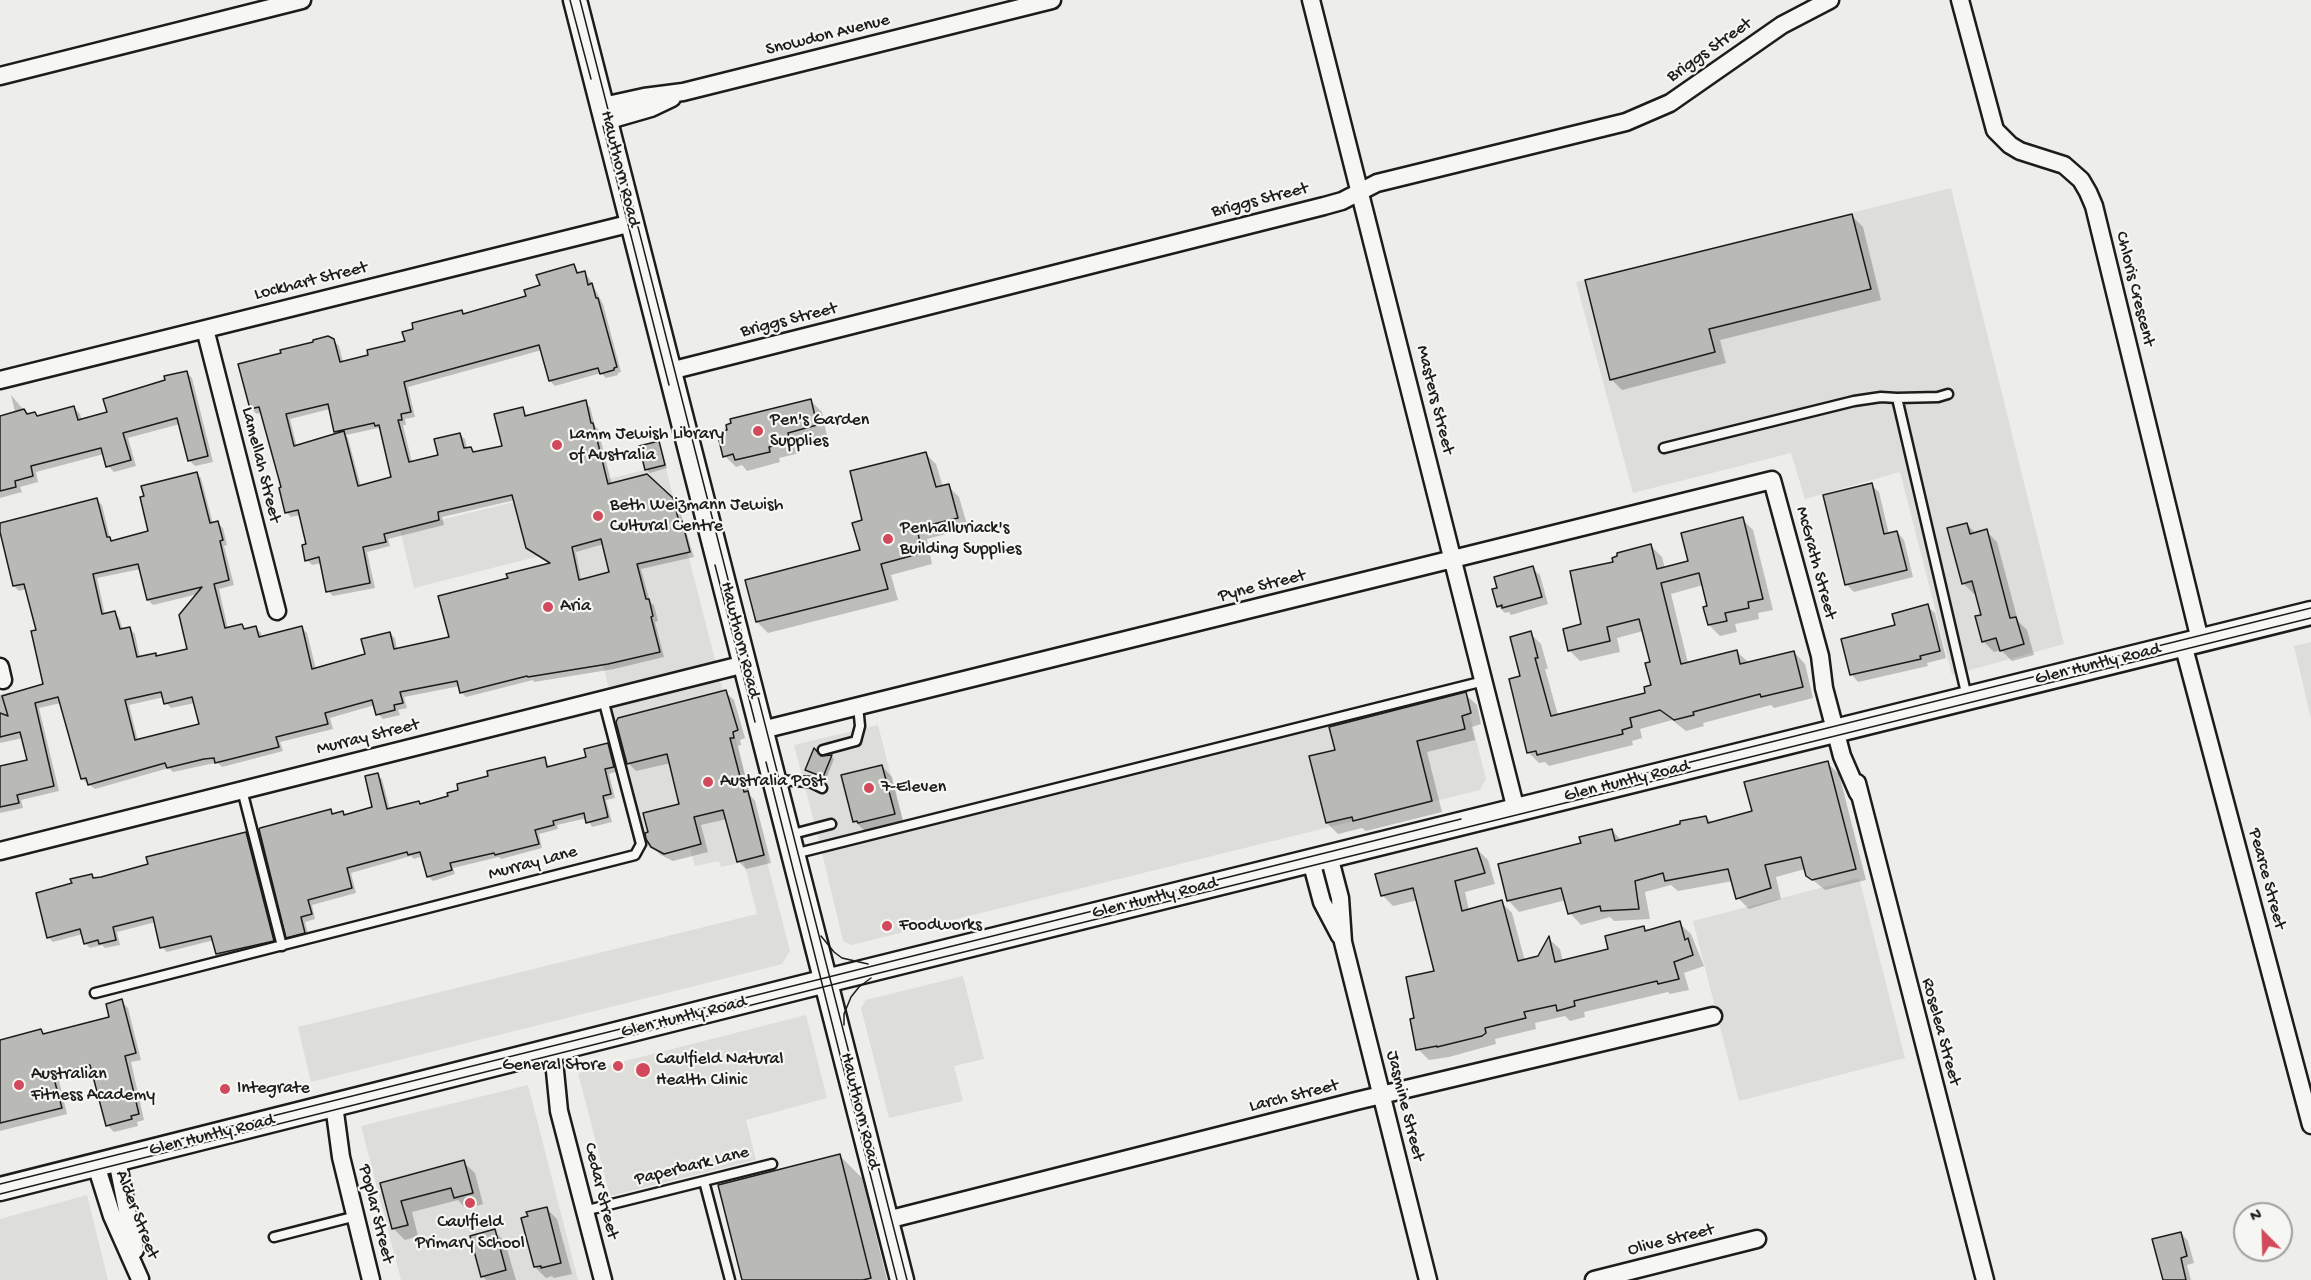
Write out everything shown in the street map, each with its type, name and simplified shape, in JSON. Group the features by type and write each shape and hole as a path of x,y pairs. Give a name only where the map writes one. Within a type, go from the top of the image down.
{"street":[{"path":"0,76 302,0"},
{"name":"Hawthorn Road","path":"575,0 902,1280"},
{"name":"Snowdon Avenue","path":"605,114 651,108 683,92 1052,0"},
{"name":"Masters Street","path":"1311,0 1516,810"},
{"name":"Briggs Street","path":"670,371 1342,201 1377,183 1626,122 1670,103 1782,25 1830,0"},
{"name":"Chloris Crescent","path":"1960,0 1995,130 2010,145 2020,151 2052,160 2073,171 2088,192 2094,206 2192,642"},
{"name":"Lockhart Street","path":"0,380 632,223"},
{"name":"Lamellah Street","path":"205,329 277,611"},
{"name":"Pyne Street","path":"762,730 1772,480"},
{"name":"McGrath Street","path":"1772,480 1820,656 1824,688 1841,729"},
{"name":"Glen Huntly Road","path":"0,1189 1320,858 2311,613"},
{"name":"Pearce Street","path":"2192,642 2311,1125"},
{"name":"Murray Street","path":"0,851 745,664"},
{"name":"Roselea Street","path":"1841,729 1842,756 1858,793 1984,1280"},
{"name":"Jasmine Street","path":"1320,858 1322,902 1343,942 1428,1280"},
{"name":"Larch Street","path":"887,1220 1713,1016"},
{"name":"Cedar Street","path":"544,1053 603,1280"},
{"name":"Poplar Street","path":"327,1107 371,1280"},
{"name":"Alder Street","path":"106,1162 112,1216 140,1280"},
{"name":"Olive Street","path":"1594,1280 1757,1239"}],"lane":[{"path":"1664,448 1854,401 1881,397 1938,397 1948,394"},
{"path":"1897,398 1967,697"},
{"path":"791,844 1484,681"},
{"name":"Murray Lane","path":"95,993 635,855 641,844 603,699"},
{"path":"823,750 856,741 860,726 858,706"},
{"path":"775,779 811,778 822,788"},
{"path":"242,789 282,946"},
{"path":"791,844 831,824"},
{"name":"Paperbark Lane","path":"584,1211 772,1164"},
{"path":"704,1181 730,1280"},
{"path":"274,1237 356,1216"}],"shaded area":[{"path":"1951,188 2064,644 1952,675 1900,472 1805,499 1791,453 1633,493 1576,282"},
{"path":"665,465 790,951 782,964 311,1082 298,1027 757,914 744,862 721,867 719,861 695,866 690,849 663,855 638,842 607,722 610,694 575,547 414,588 400,530"},
{"path":"2311,642 2311,719 2294,646"},
{"path":"1464,692 1486,779 1480,790 851,945 843,941 822,853"},
{"path":"878,725 903,823 820,845 794,745"},
{"path":"1859,878 1905,1058 1739,1101 1693,921"},
{"path":"963,976 984,1059 954,1066 963,1101 889,1118 861,1008 866,1000"},
{"path":"806,1015 827,1098 746,1120 756,1160 610,1196 578,1073"},
{"name":"Caulfield Primary School","path":"528,1085 578,1280 401,1280 361,1126"},
{"path":"87,1195 108,1280 0,1280 0,1219"}],"building":[{"path":"1852,214 1871,289 1709,329 1715,352 1610,380 1585,280"},
{"path":"574,264 577,273 585,271 588,285 592,283 596,298 598,298 617,367 600,374 598,368 549,381 539,345 404,382 411,412 401,414 402,420 398,420 409,462 438,455 434,439 460,433 464,448 471,447 473,452 502,446 494,414 523,407 525,416 586,400 608,484 647,474 673,498 679,522 682,521 690,552 637,564 646,599 649,599 660,652 608,664 527,676 460,693 457,681 400,692 403,703 394,705 395,710 376,715 372,700 325,713 328,724 276,737 279,747 215,763 214,758 204,759 167,768 165,763 88,785 86,778 81,779 58,697 35,703 54,786 17,795 19,803 0,807 0,766 27,760 20,732 0,737 0,713 8,716 2,696 43,684 31,631 36,630 24,584 13,586 0,532 0,523 97,498 107,537 110,537 111,541 148,531 140,497 144,496 141,486 197,472 210,523 218,521 223,540 220,541 229,580 214,584 225,628 242,624 244,629 256,626 259,637 302,626 312,669 365,654 361,639 390,632 394,649 449,637 438,596 508,578 506,574 550,563 526,548 512,495 438,512 439,520 384,534 386,542 363,547 370,583 326,592 319,557 305,561 302,545 306,544 298,510 285,513 279,488 281,487 259,407 250,409 238,364 281,353 280,350 328,336 334,339 340,362 368,355 367,350 405,341 402,332 413,329 412,323 462,310 463,314 526,296 524,290 540,285 536,275","holes":["328,404 334,432 374,423 375,426 379,425 391,477 358,486 344,431 294,446 286,414","601,539 609,572 579,580 572,547","138,564 147,600 202,587 179,615 187,649 156,656 156,653 137,657 130,627 120,629 115,611 102,614 93,574","161,692 164,704 192,697 199,724 135,740 125,700"]},
{"path":"187,371 208,456 188,461 177,418 123,433 131,460 106,467 101,448 31,466 33,476 15,481 16,487 0,491 0,416 24,409 27,414 35,412 37,416 74,406 78,420 107,412 103,399 165,380 164,376"},
{"name":"Pen's Garden Supplies","path":"811,399 817,425 788,433 790,442 769,447 770,452 735,460 733,454 723,457 717,432 727,430 726,425 731,423 730,419"},
{"path":"659,441 665,465 645,470 639,446"},
{"name":"Penhalluriack's Building Supplies","path":"926,452 936,487 949,484 958,518 917,528 922,553 881,564 888,589 756,622 745,580 860,550 852,523 862,520 850,471"},
{"path":"1872,483 1884,534 1897,531 1907,570 1845,585 1823,495"},
{"path":"1743,517 1763,599 1748,602 1749,608 1725,613 1727,621 1708,625 1703,607 1707,606 1699,573 1661,583 1681,664 1737,650 1740,664 1794,651 1803,687 1761,697 1760,694 1693,712 1694,715 1674,720 1660,710 1630,718 1632,727 1622,730 1623,734 1537,755 1536,751 1527,753 1509,679 1520,676 1510,637 1531,631 1538,658 1535,658 1551,716 1645,693 1644,687 1651,685 1645,663 1650,662 1639,619 1607,627 1610,641 1568,651 1563,629 1581,624 1570,571 1613,562 1612,558 1617,556 1617,553 1651,544 1657,569 1688,561 1681,533"},
{"path":"1967,523 1970,534 1987,529 2010,618 2016,617 2024,644 2000,651 1996,638 1982,642 1975,616 1981,615 1972,581 1962,584 1947,528"},
{"path":"1533,566 1542,597 1502,608 1502,605 1497,607 1492,589 1497,588 1494,577"},
{"path":"1928,604 1940,651 1920,656 1921,659 1850,675 1841,639 1895,625 1892,614"},
{"path":"726,690 738,730 733,732 734,738 730,738 744,792 748,791 764,855 737,862 723,810 694,817 701,844 664,854 651,847 646,839 645,833 648,832 643,813 679,804 667,754 627,764 616,722 618,718"},
{"path":"1466,692 1471,713 1462,716 1465,729 1417,741 1432,801 1353,821 1352,817 1326,823 1309,756 1335,750 1329,727"},
{"path":"608,743 614,767 605,769 611,794 603,796 608,817 586,823 584,813 553,821 554,825 535,830 539,844 450,863 452,870 427,877 420,852 408,855 407,852 347,868 352,888 308,900 312,914 301,917 305,933 286,938 260,828 331,809 332,814 343,811 344,815 372,807 365,776 378,773 387,809 419,801 420,804 448,796 447,793 458,790 457,784 488,776 487,771 545,757 547,767 586,757 584,749"},
{"path":"814,748 821,756 832,755 823,777 805,770"},
{"path":"1828,761 1856,869 1812,880 1806,876 1801,857 1765,865 1771,888 1736,899 1728,869 1665,881 1663,873 1635,881 1639,909 1601,911 1600,906 1568,914 1561,888 1507,901 1498,864 1581,843 1579,837 1612,829 1615,841 1680,824 1680,821 1706,816 1708,823 1752,811 1744,782"},
{"name":"7-Eleven","path":"882,765 895,814 858,823 853,822 841,775"},
{"path":"246,832 274,941 216,954 211,936 160,948 153,917 113,927 116,940 99,944 98,940 84,944 80,929 47,938 36,893 72,883 70,879 92,874 93,878 101,877 148,864 146,857"},
{"path":"1477,848 1485,873 1455,881 1462,911 1502,900 1518,961 1538,956 1549,936 1555,962 1608,949 1605,936 1644,926 1645,931 1680,921 1685,940 1688,938 1693,955 1674,962 1679,979 1658,984 1657,981 1574,1001 1575,1006 1557,1011 1556,1005 1524,1012 1526,1018 1485,1028 1486,1033 1482,1036 1416,1050 1410,1019 1414,1018 1406,977 1434,971 1413,888 1381,896 1375,874"},
{"path":"122,999 136,1053 125,1056 139,1114 131,1116 132,1119 106,1126 90,1065 53,1075 62,1108 0,1123 0,1040 41,1029 43,1034 109,1017 106,1004"},
{"path":"840,1154 871,1278 863,1280 742,1280 718,1185"},
{"path":"464,1160 473,1193 454,1198 451,1188 401,1201 408,1225 392,1229 380,1183"},
{"path":"547,1207 561,1263 541,1268 541,1266 534,1267 521,1218 528,1216 526,1212"},
{"path":"495,1229 506,1270 481,1277 470,1236"},
{"path":"2181,1232 2187,1256 2181,1258 2186,1280 2163,1280 2152,1239"}],"tram line":[{"path":"570,0 591,79"},
{"path":"580,0 907,1280"},
{"path":"603,126 669,385"},
{"path":"715,565 755,722"},
{"path":"1610,782 2311,608"},
{"path":"0,1194 847,981 2311,618"},
{"path":"766,762 897,1280"},
{"path":"0,1184 1461,819"},
{"path":"821,936 842,958 868,964"},
{"path":"844,1025 844,1014 851,997 871,978"}],"place":[{"name":"Pen's Garden Supplies","path":"758,431"},
{"name":"Lamm Jewish Library of Australia","path":"557,445"},
{"name":"Beth Weizmann Jewish Cultural Centre","path":"598,516"},
{"name":"Penhalluriack's Building Supplies","path":"888,539"},
{"name":"Aria","path":"548,607"},
{"name":"Australia Post","path":"708,782"},
{"name":"7-Eleven","path":"869,788"},
{"name":"Foodworks","path":"887,926"},
{"name":"General Store","path":"618,1066"},
{"name":"Caulfield Natural Health Clinic","path":"643,1070"},
{"name":"Australian Fitness Academy","path":"19,1085"},
{"name":"Integrate","path":"225,1089"},
{"name":"Caulfield Primary School","path":"470,1203"}]}
